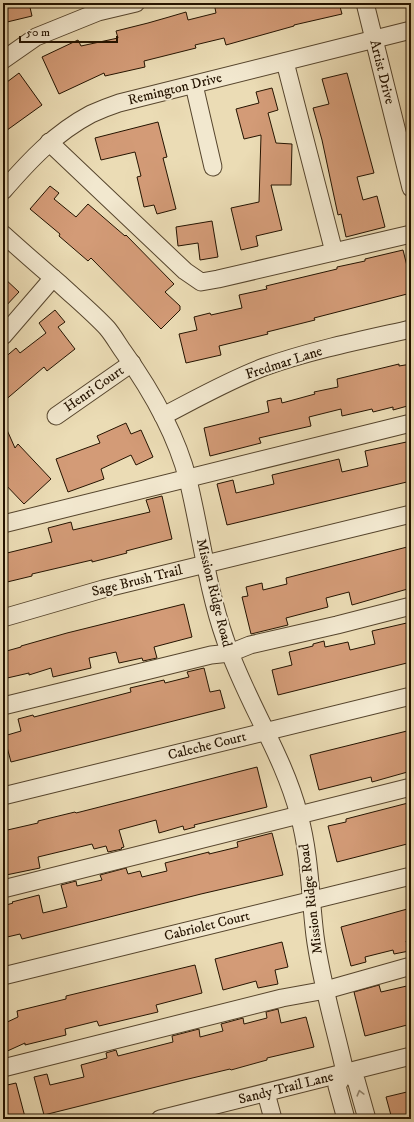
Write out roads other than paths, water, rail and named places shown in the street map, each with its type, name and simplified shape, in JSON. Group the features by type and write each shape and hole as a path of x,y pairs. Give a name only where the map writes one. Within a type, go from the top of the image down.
{"street":[{"path":"3,60 36,37 98,12 136,3"},
{"name":"Artist Drive","path":"365,3 374,39 404,128 411,188"},
{"name":"Remington Drive","path":"3,191 25,165 49,142 70,126 86,117 119,103 411,30"},
{"path":"285,62 334,252"},
{"path":"194,85 213,167"},
{"path":"49,142 185,271 201,282 411,234"},
{"name":"Mission Ridge Road","path":"3,234 108,329 132,363 163,416 177,448 187,478 219,621 243,684 288,780 299,815 306,846 318,956 345,1072 356,1080 367,1119"},
{"path":"3,336 53,278"},
{"name":"Fredmar Lane","path":"163,416 263,367 319,351 411,328"},
{"name":"Henri Court","path":"56,416 132,363"},
{"path":"3,524 411,424"},
{"name":"Sage Brush Trail","path":"3,618 103,589 411,514"},
{"path":"3,706 157,668 230,653 250,645 337,626 411,606"},
{"name":"Caleche Court","path":"3,796 411,696"},
{"path":"3,889 411,787"},
{"name":"Cabriolet Court","path":"3,976 411,876"},
{"path":"3,1068 282,998 326,990 411,966"},
{"name":"Sandy Trail Lane","path":"160,1119 411,1056"},
{"path":"345,1072 337,1086 346,1119"},
{"path":"266,1093 273,1119"}]}
